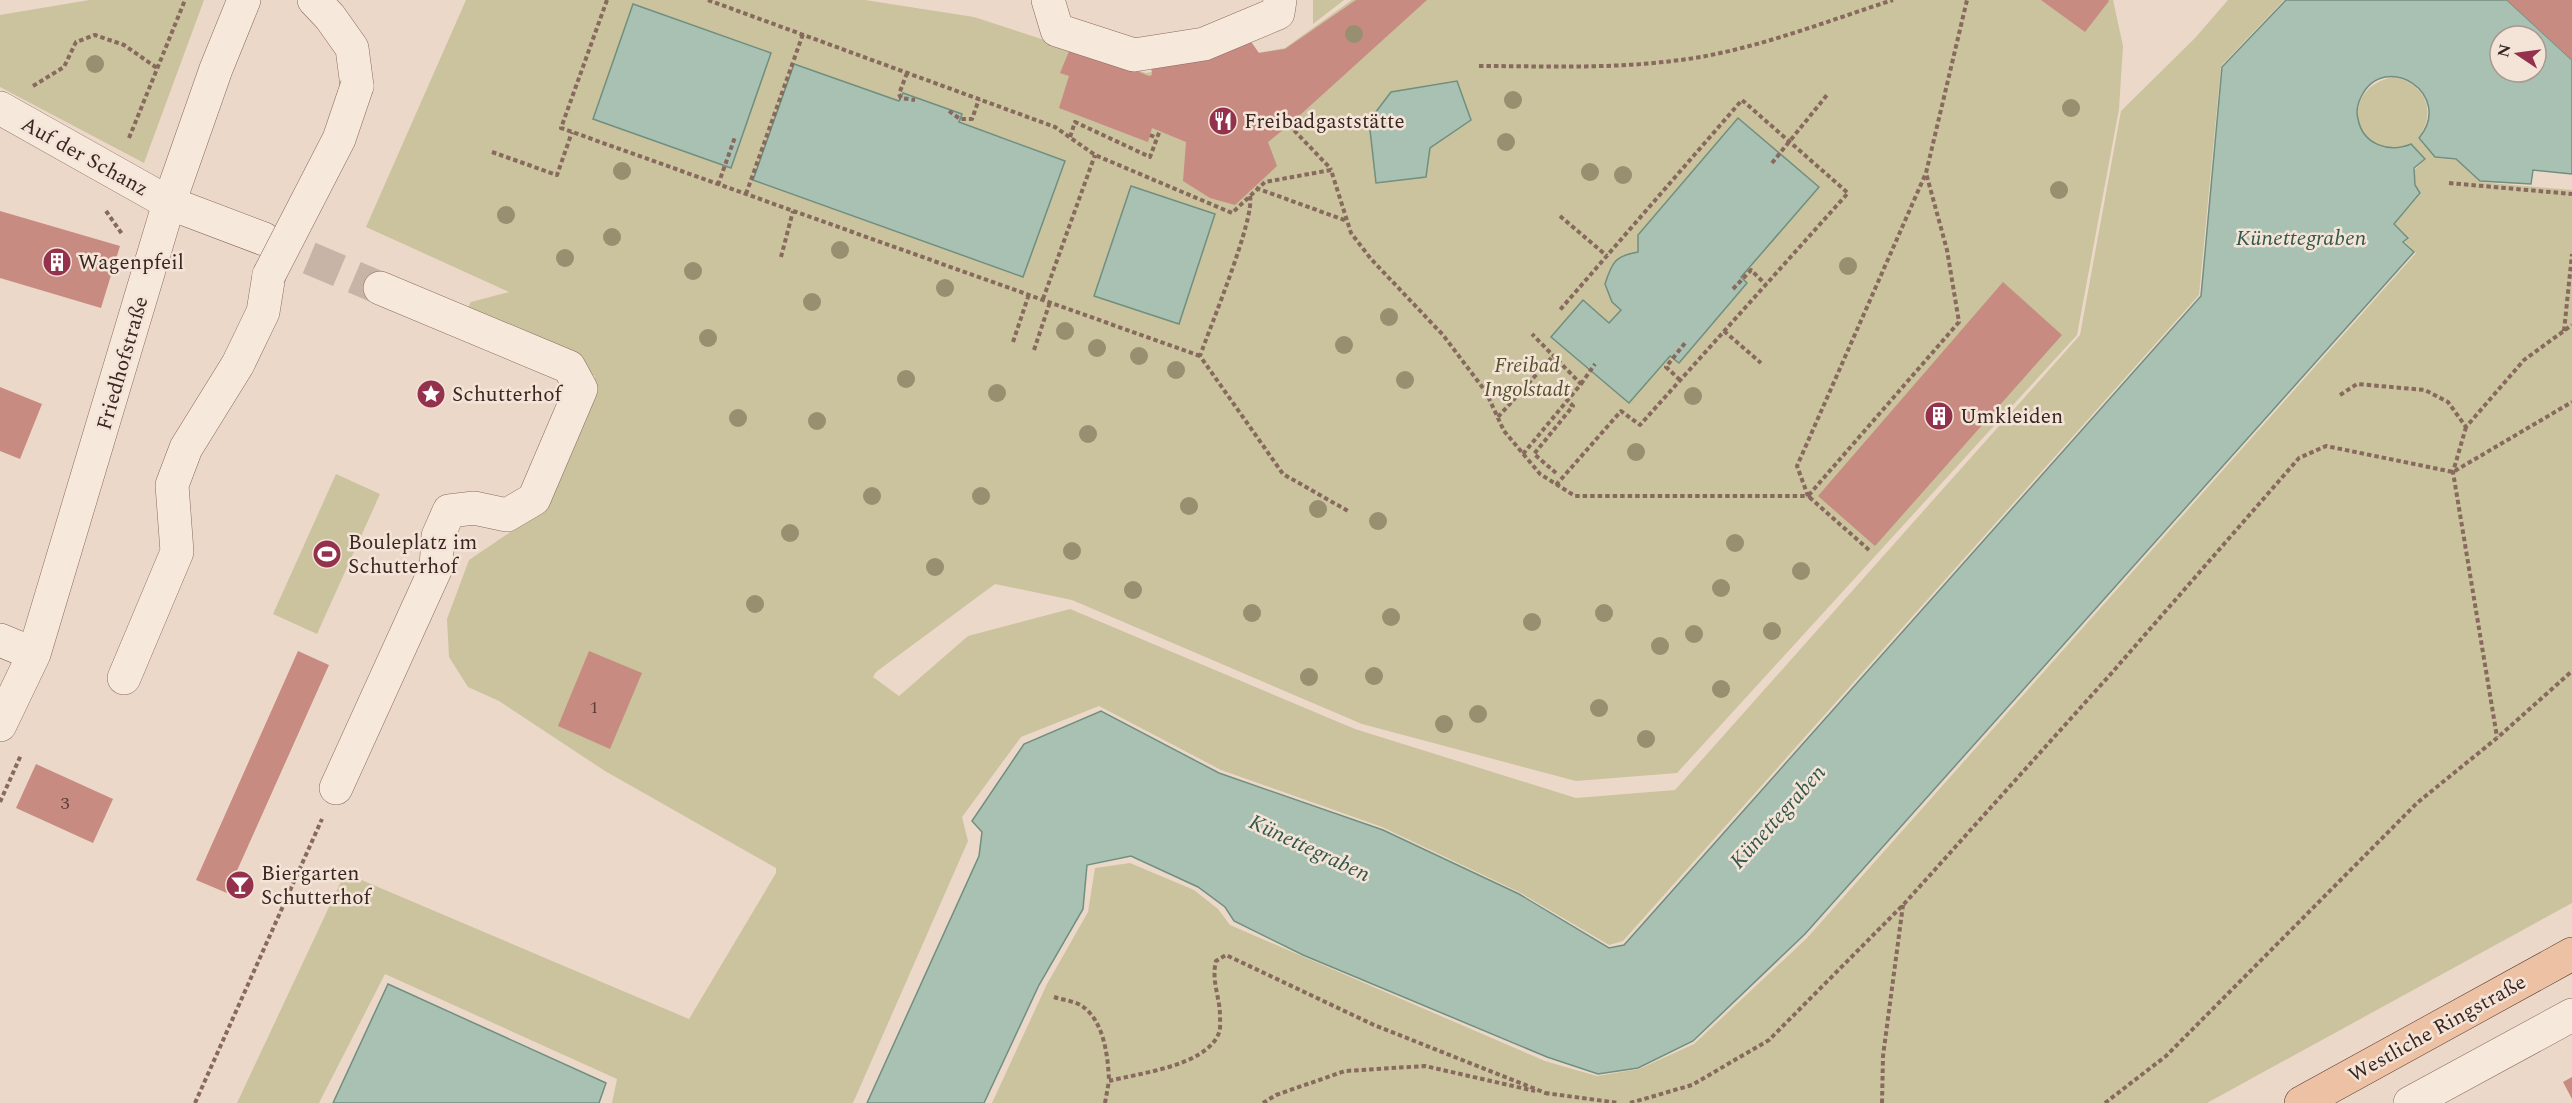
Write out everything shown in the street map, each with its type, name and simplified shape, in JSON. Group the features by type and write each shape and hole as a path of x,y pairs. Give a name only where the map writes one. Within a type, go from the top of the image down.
{"main road":[{"name":"Westliche Ringstraße","path":"2301,1103 2572,954"}],"street":[{"name":"Friedhofstraße","path":"0,725 34,654 169,203 216,69 244,0"},
{"path":"216,69 257,7 265,0"},
{"path":"124,678 177,552 172,485 186,448 238,364 263,312 269,275 339,139 357,86 352,48 330,17 314,0"},
{"path":"1048,0 1057,30 1134,55 1204,44 1278,13 1280,0"},
{"name":"Auf der Schanz","path":"13,99 118,174 169,203 264,239"},
{"path":"336,788 436,568 438,536 449,511 474,508 507,515 534,499 581,389 569,367 380,288"},
{"path":"0,640 34,654"},
{"path":"2410,1103 2572,1015"}],"path":[{"path":"107,212 118,174 185,0"},
{"path":"607,0 561,128 1200,356 1283,474 1348,511"},
{"path":"708,0 1055,127 1095,155 1232,213 1265,182 1331,170"},
{"path":"1479,66 1599,67 1674,61 1746,46 1893,0"},
{"path":"1869,550 1808,496 1797,466 1926,173 1967,0"},
{"path":"746,194 803,34"},
{"path":"13,99 64,67 76,42 95,35 124,45 158,68"},
{"path":"907,73 899,94 901,98 915,100"},
{"path":"1772,163 1827,95"},
{"path":"948,111 960,119 972,119 979,99"},
{"path":"1556,485 1621,411 1640,425 1848,193 1743,100 1559,311"},
{"path":"1070,137 1075,122 1150,157 1160,130"},
{"path":"1289,125 1331,170 1351,233 1371,259 1443,335 1486,392 1504,431 1540,474 1575,496 1808,496 1959,322 1947,250 1926,173"},
{"path":"492,153 557,175 572,132"},
{"path":"1150,135 1157,138"},
{"path":"718,184 735,137"},
{"path":"1043,299 1095,155"},
{"path":"2449,183 2572,195"},
{"path":"1256,188 1347,221"},
{"path":"1200,356 1243,235 1251,202 1250,195"},
{"path":"781,257 793,211"},
{"path":"1560,216 1607,256"},
{"path":"2564,331 2572,254"},
{"path":"1733,289 1751,270 1766,285"},
{"path":"1013,342 1029,294"},
{"path":"1034,350 1050,302"},
{"path":"2497,738 2452,472 2466,427 2524,360 2572,325"},
{"path":"1724,331 1761,363"},
{"path":"1532,334 1581,384"},
{"path":"1680,380 1666,368 1685,343"},
{"path":"1498,417 1554,355"},
{"path":"1523,454 1595,364"},
{"path":"2340,395 2357,384 2425,390 2448,402 2466,427"},
{"path":"1555,471 1541,457 1534,454 1573,405 1568,400"},
{"path":"1630,1103 1692,1085 1769,1040 1904,904 2109,676 2299,458 2326,446 2452,472 2572,402"},
{"path":"2105,1103 2166,1056 2417,802 2497,738 2572,671"},
{"path":"195,1103 336,788"},
{"path":"1882,1103 1883,1056 1904,904"},
{"path":"1109,1081 1171,1066 1204,1052 1219,1034 1220,1014 1213,974 1216,961 1226,955 1374,1025 1548,1094"},
{"path":"1054,997 1081,1006 1092,1015 1106,1052 1109,1081 1105,1103"},
{"path":"1263,1103 1275,1095 1345,1071 1425,1066 1548,1094 1619,1103"}],"green space":[{"path":"89,0 204,0 144,163 0,87 0,15"},
{"name":"Freibad Ingolstadt","path":"466,0 865,0 974,17 1146,73 1285,48 1352,0 2113,0 2123,46 2119,109 2077,335 1677,773 1576,781 1362,724 1072,600 995,584 876,672 873,677 899,696 968,636 1070,609 1355,729 1576,798 1675,790 2080,335 2121,111 2195,38 2228,0 2284,0 2221,66 2199,295 1623,941 1609,945 1519,892 1382,827 1221,770 1099,706 1021,737 962,817 968,841 853,1103 612,1103 617,1079 385,974 319,1103 237,1103 345,873 689,1019 776,873 776,868 605,771 499,701 468,687 449,657 447,619 469,560 537,514 595,376 460,322 471,302 509,292 366,227"},
{"path":"1313,0 1344,0 1313,24"},
{"path":"2393,77 2413,85 2425,100 2427,118 2418,138 2435,158 2456,160 2480,182 2572,190 2572,903 2207,1103 992,1103 1047,984 1088,912 1095,868 1130,863 1194,890 1218,909 1230,925 1545,1061 1597,1076 1639,1069 1694,1044 1807,938 2416,253 2405,242 2409,237 2395,224 2421,193 2415,184 2415,169 2426,159 2411,143 2392,147 2377,144 2366,135 2359,123 2358,109 2363,96 2374,84"},
{"name":"Bouleplatz im Schutterhof","path":"336,474 380,494 317,634 273,614"}],"water":[{"name":"Künettegraben","path":"2286,0 2507,0 2533,24 2488,24 2488,84 2548,84 2548,38 2572,60 2572,174 2533,170 2531,184 2480,181 2456,159 2435,157 2419,138 2428,122 2428,107 2423,93 2412,83 2399,78 2385,77 2372,83 2361,97 2357,113 2365,135 2378,145 2386,147 2403,147 2411,144 2425,159 2414,168 2415,185 2420,193 2394,224 2408,238 2403,242 2414,252 1805,934 1693,1041 1638,1068 1598,1074 1547,1057 1303,955 1234,921 1225,907 1198,887 1131,856 1087,865 1083,909 1039,985 984,1103 867,1103 979,856 982,832 972,821 1024,744 1101,711 1219,773 1383,830 1519,894 1609,948 1624,945 2201,296 2222,67"},
{"path":"633,4 771,53 731,168 593,119"},
{"path":"794,64 899,101 903,93 962,114 959,122 1065,161 1023,277 753,180"},
{"path":"1457,81 1471,120 1430,148 1426,177 1376,183 1369,121 1391,92"},
{"path":"1738,118 1819,187 1741,277 1747,283 1679,363 1670,356 1629,403 1551,337 1583,300 1609,323 1621,310 1612,302 1605,284 1612,265 1619,258 1638,252 1638,235"},
{"path":"1131,186 1215,214 1179,324 1094,296"},
{"path":"388,984 606,1083 599,1103 333,1103"}],"building":[{"path":"1356,0 1427,0 1268,142 1277,166 1235,205 1210,198 1183,181 1186,142 1152,128 1148,142 1059,108 1069,76 1060,73 1072,44 1149,76 1152,75 1150,56 1247,36 1259,53 1285,49"},
{"path":"2041,0 2108,0 2109,1 2085,32"},
{"path":"2507,0 2572,0 2572,60 2548,38 2548,24 2533,24"},
{"name":"Wagenpfeil","path":"0,211 120,246 101,308 0,278"},
{"name":"Umkleiden","path":"2003,282 2062,335 1875,546 1818,496"},
{"path":"0,387 42,404 20,459 0,451"},
{"path":"298,651 329,665 227,893 196,880"},
{"path":"589,651 642,673 610,749 558,726"},
{"path":"36,764 113,799 93,843 16,808"},
{"path":"2572,1077 2572,1099 2563,1082"}],"tunnel":[{"path":"264,239 380,288"}],"place":[{"name":"Freibadgaststätte","path":"1223,121"},
{"name":"Wagenpfeil","path":"57,262"},
{"name":"Schutterhof","path":"431,394"},
{"name":"Umkleiden","path":"1939,416"},
{"name":"Bouleplatz im Schutterhof","path":"327,554"},
{"name":"Biergarten Schutterhof","path":"240,885"}]}
